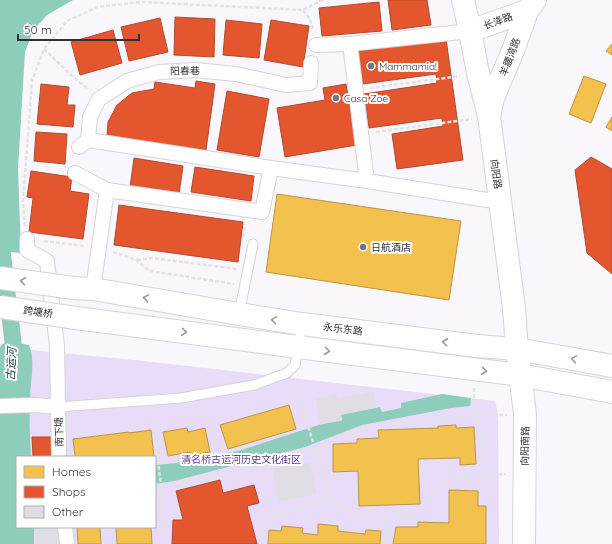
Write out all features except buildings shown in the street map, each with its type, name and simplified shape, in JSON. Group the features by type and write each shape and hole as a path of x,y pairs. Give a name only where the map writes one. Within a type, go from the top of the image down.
{"main road":[{"name":"向阳路","path":"463,0 478,73 489,116 514,308 517,349"},
{"name":"长洚路","path":"470,31 531,6"},
{"name":"羊腰湾路","path":"489,116 494,98 531,6"},
{"path":"0,278 83,289"},
{"name":"永乐东路","path":"83,289 302,324 477,346 517,349 612,366"},
{"name":"跨塘桥","path":"0,307 298,347"},
{"path":"298,347 520,375 612,392"},
{"name":"向阳南路","path":"517,349 525,414 524,544"}],"street":[{"path":"316,45 350,44 470,31"},
{"path":"350,44 367,181"},
{"name":"阳春巷","path":"99,99 127,81 159,72 195,70 236,74 286,85 310,83 311,63"},
{"path":"99,99 90,117 84,143 367,181 500,202"},
{"path":"75,173 107,190 262,212 271,168"},
{"path":"83,289 99,247 107,190"},
{"path":"27,239 27,250 47,261 57,346 58,407"},
{"name":"南下塘","path":"0,406 58,407 60,456"},
{"path":"66,528 67,544"}],"lane":[{"path":"239,314 252,244"},
{"path":"58,407 181,398 254,385 287,373 295,365 302,324"}],"path":[{"path":"27,239 23,201 32,81 44,49 67,21 96,7 141,2 303,10 324,0"},
{"path":"303,10 310,19 316,45"},
{"path":"44,49 99,99"},
{"path":"356,90 478,73"},
{"path":"361,134 489,116"},
{"path":"243,239 247,209"},
{"path":"42,241 99,247 136,260 150,271 245,286"},
{"path":"136,260 152,258 239,269"},
{"path":"475,370 474,415 482,437 485,476"},
{"path":"287,373 298,392 329,496 355,515 387,518 417,514 450,478 524,473"},
{"path":"154,400 157,461 161,485 160,544"},
{"path":"161,485 228,474 315,450 367,427 474,415 525,414"},
{"path":"261,544 261,518 301,510 329,496"},
{"path":"384,544 387,518"}],"green space":[{"name":"清名桥古运河历史文化街区","path":"0,347 134,360 495,401 498,415 499,544 0,544"}],"water":[{"path":"0,0 73,0 47,15 33,31 25,52 18,168 21,253 0,251"},
{"path":"13,342 29,345 31,351 31,456 16,456 16,528 34,528 34,544 0,544 0,347 2,344"},
{"path":"442,394 471,398 470,406 451,408 362,425 305,447 174,481 156,484 156,465 177,463 238,451 322,424 342,420 341,415 380,407 382,412 401,408 401,403"}],"waterway":[{"name":"古运河","path":"0,234 13,342 11,365"}],"place":[{"name":"Mammamia!","path":"371,66"},
{"name":"Casa Zoe","path":"336,98"},
{"name":"日航酒店","path":"363,247"}]}
